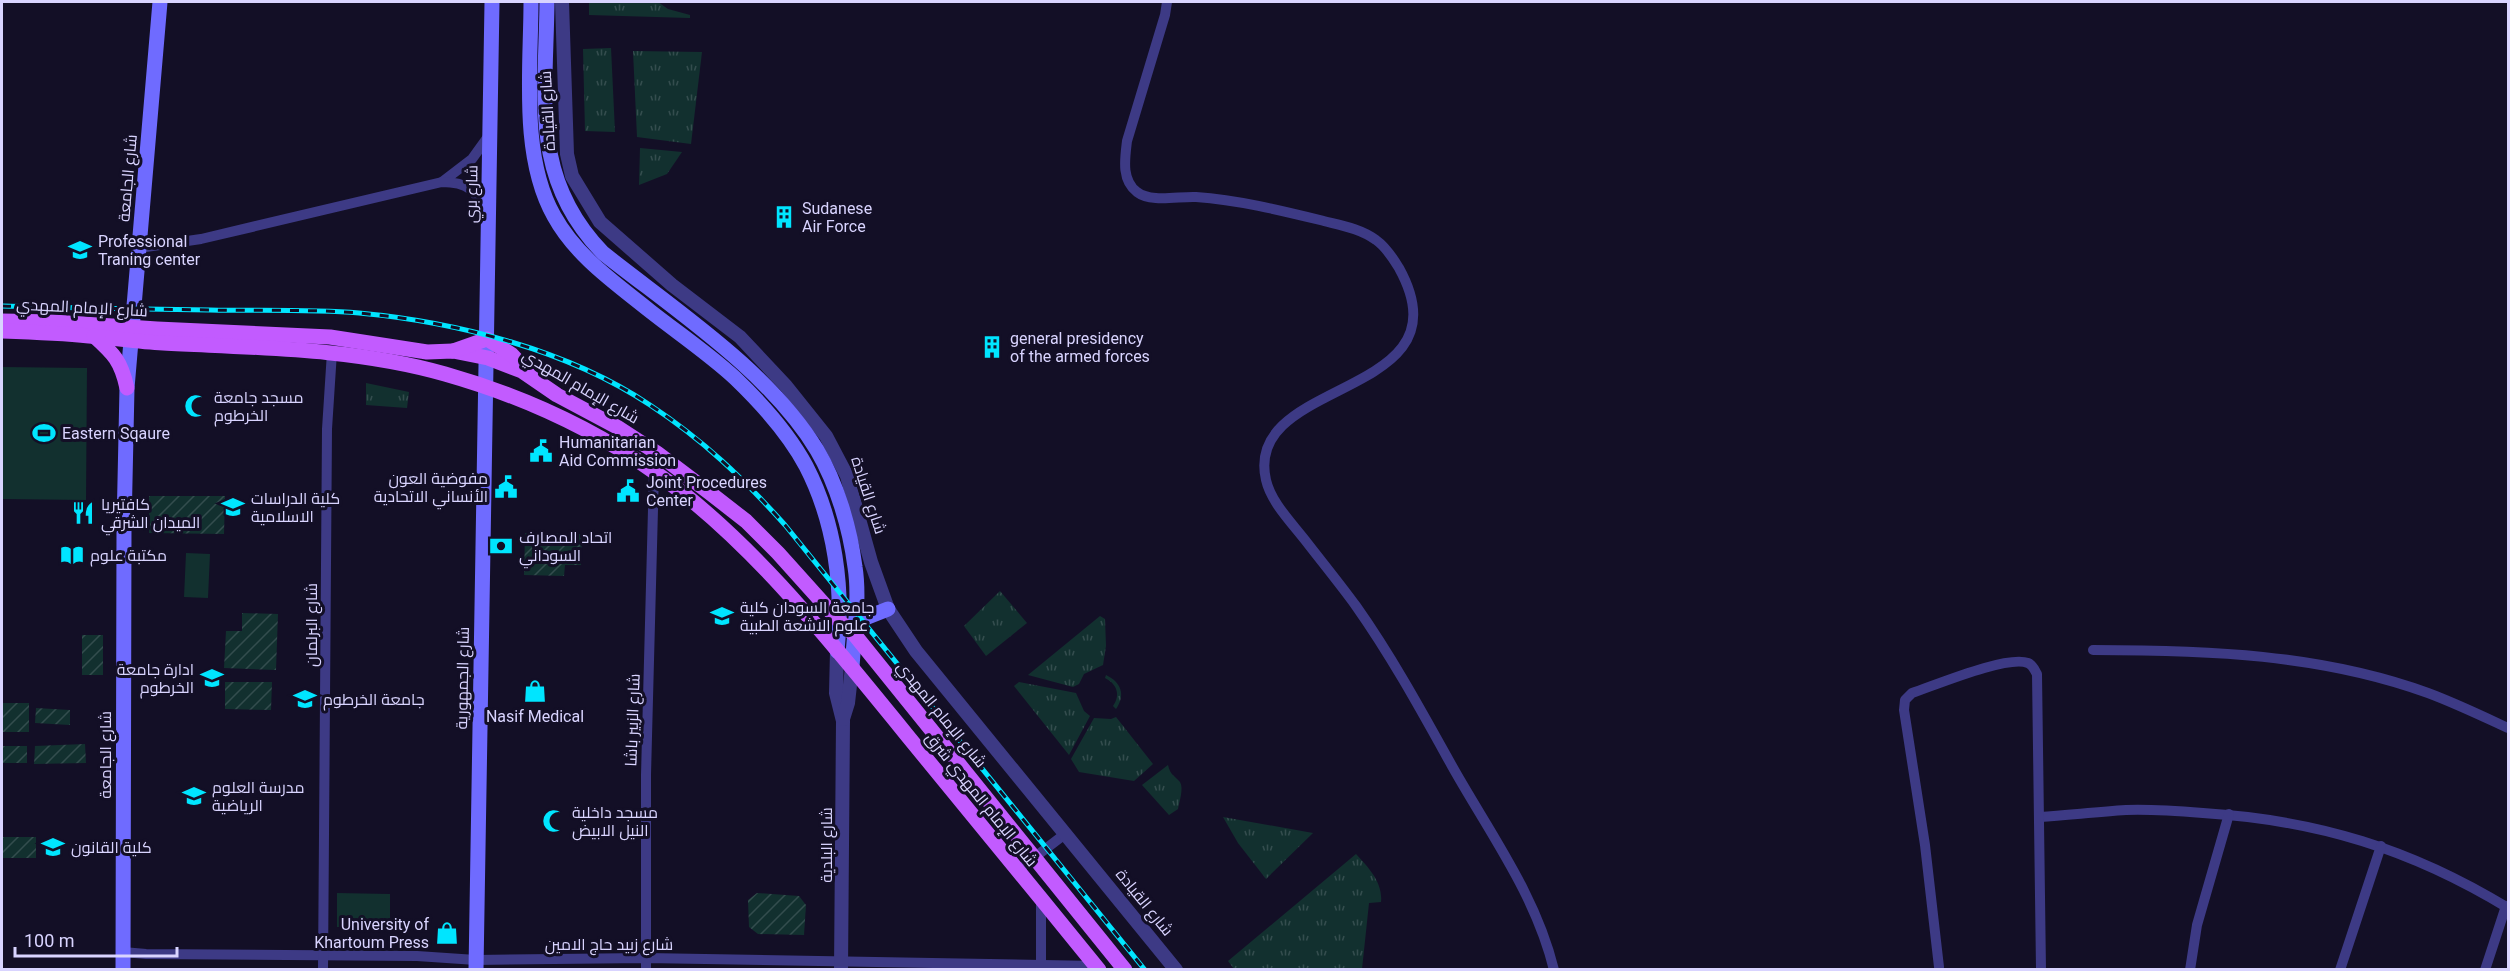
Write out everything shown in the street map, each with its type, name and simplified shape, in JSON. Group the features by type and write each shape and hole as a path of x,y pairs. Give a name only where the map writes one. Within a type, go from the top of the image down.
{"main road":[{"name":"شارع الجامعة","path":"123,969 127,388 160,2"},
{"name":"شارع بري","path":"484,386 488,358 492,2"},
{"name":"شارع القيادة","path":"531,2 530,100 534,150 542,186 553,214 568,239 593,265 734,377 762,405 785,435 806,465 824,512 850,626"},
{"name":"شارع القيادة","path":"547,2 546,123 549,155 556,183 583,232 603,253 744,364 774,394 817,451 837,494 850,541 856,578 850,626 837,651"},
{"name":"شارع الإمام المهدي","path":"2,321 332,352 443,373 484,386 552,413 591,432 654,471 705,511 761,565 837,651"},
{"name":"شارع الإمام المهدي","path":"2,332 94,336 132,334 330,337 427,352 453,351 488,358 529,374 557,394 617,427 657,453 746,521 850,626 1125,969"},
{"path":"94,336 119,362 124,371 127,388"},
{"path":"453,351 488,339 511,354 529,374"},
{"name":"شارع الجمهورية","path":"476,965 484,386"},
{"path":"852,668 850,626 888,609"},
{"name":"شارع الإمام المهدي شرق","path":"837,651 1097,968"}],"street":[{"name":"شارع القيادة","path":"562,2 565,136 572,176 589,208 608,232 740,337 786,386 826,436 847,476 871,562 888,609 916,651 1176,969"},
{"path":"1167,2 1163,24 1127,141 1125,162 1128,182 1137,192 1149,197 1221,200 1271,208 1356,229 1376,239 1390,254 1407,285 1412,306 1412,326 1406,344 1389,362 1281,425 1270,441 1264,460 1265,479 1272,497 1341,585 1380,640 1515,874 1539,921 1554,969"},
{"path":"442,182 472,159 491,132"},
{"path":"139,248 201,239 442,182 458,183 474,191 489,215"},
{"name":"شارع البرلمان","path":"323,969 327,429 332,352"},
{"name":"شارع الزبير باشا","path":"646,964 646,775 654,471"},
{"path":"2093,650 2219,652 2320,665 2427,693 2508,728"},
{"path":"837,651 836,693 843,722"},
{"path":"1939,967 1905,700 1912,693 2003,663 2026,663 2033,666 2037,674 2041,969"},
{"path":"843,722 848,703 852,668"},
{"name":"شارع البلدية","path":"841,965 843,722"},
{"path":"2040,817 2126,810 2229,814 2277,819 2381,846 2463,882 2507,907 2485,969"},
{"path":"2190,969 2197,925 2229,814"},
{"path":"1018,870 1065,834"},
{"path":"2340,969 2381,846"},
{"path":"1041,900 1041,967"},
{"name":"شارع زبيد حاج الامين","path":"123,952 417,956 476,965 646,964 1097,968"}],"green space":[{"path":"589,2 658,2 668,9 690,15 690,18 589,15"},
{"path":"611,48 615,132 585,131 583,49"},
{"path":"633,51 702,52 691,144 637,137"},
{"path":"640,148 682,152 667,174 639,185"},
{"name":"Eastern Sqaure","path":"2,367 87,368 86,500 2,499"},
{"path":"366,383 409,392 407,408 366,405"},
{"path":"149,496 225,496 224,534 149,533"},
{"path":"525,533 582,534 581,565 565,565 564,576 524,575"},
{"path":"186,553 210,554 208,598 184,597"},
{"path":"1000,591 1027,623 986,656 964,626"},
{"path":"242,613 278,614 276,670 224,668 226,631 242,631"},
{"path":"1100,616 1105,619 1106,646 1103,665 1084,674 1079,684 1073,687 1028,675"},
{"path":"82,635 103,635 103,675 82,675"},
{"path":"1106,675 1115,681 1120,689 1121,699 1116,709 1113,706 1117,698 1116,690 1105,678"},
{"path":"225,682 272,682 271,710 225,709"},
{"path":"1019,682 1076,693 1084,711 1090,716 1069,755 1014,686"},
{"path":"2,703 29,703 29,732 2,732"},
{"path":"36,708 70,710 70,725 35,723"},
{"path":"1116,717 1153,764 1134,781 1079,772 1071,759 1094,718"},
{"path":"85,744 86,763 34,764 35,746"},
{"path":"2,746 27,746 27,763 2,763"},
{"path":"1168,765 1182,788 1178,809 1169,815 1142,785"},
{"path":"1223,817 1313,833 1266,879 1238,843"},
{"path":"2,837 36,837 36,858 2,858"},
{"path":"1356,854 1374,876 1381,895 1381,902 1369,903 1362,969 1234,969 1228,961"},
{"path":"337,893 390,894 390,927 337,927"},
{"path":"757,893 799,896 806,905 804,935 758,934 749,927 748,900"}],"railway":[{"path":"2,306 322,311 396,317 434,323 510,342 548,354 618,386 669,418 705,446 737,475 785,525 1145,970"}],"place":[{"name":"Sudanese Air Force","path":"784,217"},
{"name":"Professional Traning center","path":"80,250"},
{"name":"general presidency of the armed forces","path":"992,347"},
{"name":"مسجد جامعة الخرطوم","path":"196,406"},
{"name":"Eastern Sqaure","path":"44,433"},
{"name":"Humanitarian Aid Commission","path":"541,451"},
{"name":"مفوضية العون الأنساني الاتحادية","path":"506,487"},
{"name":"Joint Procedures Center","path":"628,491"},
{"name":"كلية الدراسات الاسلامية","path":"233,507"},
{"name":"كافتيريا الميدان الشرقي","path":"83,513"},
{"name":"اتحاد المصارف السوداني","path":"501,546"},
{"name":"مكتبة علوم","path":"72,555"},
{"name":"جامعة السودان كلية علوم الاشعة الطبية","path":"722,616"},
{"name":"ادارة جامعة الخرطوم","path":"212,678"},
{"name":"Nasif Medical","path":"535,691"},
{"name":"جامعة الخرطوم","path":"305,699"},
{"name":"مدرسة العلوم الرياضية","path":"194,796"},
{"name":"مسجد داخلية النيل الابيض","path":"554,821"},
{"name":"كلية القانون","path":"53,847"},
{"name":"University of Khartoum Press","path":"447,933"}]}
